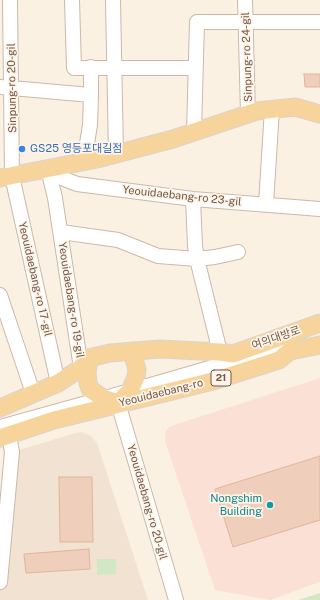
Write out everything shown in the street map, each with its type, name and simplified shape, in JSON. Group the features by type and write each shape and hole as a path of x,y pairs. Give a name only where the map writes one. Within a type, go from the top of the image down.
{"main road":[{"path":"6,177 84,162 116,154 173,139 257,111 295,107 320,114"},
{"name":"여의대방로","path":"226,353 320,323"},
{"name":"Yeouidaebang-ro","path":"3,433 54,420 106,398 213,381 278,360 290,351 320,345"},
{"path":"0,408 58,383 85,363 110,353 160,349 226,353"},
{"path":"85,363 90,388 106,398 132,387 137,370 132,351"}],"street":[{"name":"Sinpung-ro 20-gil","path":"6,177 6,88 10,0"},
{"path":"72,0 74,68 91,66 195,68"},
{"path":"113,0 116,154"},
{"name":"Sinpung-ro 24-gil","path":"245,0 248,114"},
{"path":"194,132 196,22 320,22"},
{"path":"84,162 90,125 92,95 91,66"},
{"path":"6,88 92,95"},
{"path":"266,204 272,109"},
{"name":"Yeouidaebang-ro 23-gil","path":"48,169 59,177 77,184 193,199 320,209"},
{"name":"Yeouidaebang-ro 19-gil","path":"48,169 56,198 85,363"},
{"name":"Yeouidaebang-ro 17-gil","path":"6,177 58,383"},
{"path":"0,420 106,398 226,353 201,279 195,246 193,199"},
{"name":"Yeouidaebang-ro 19-gil","path":"61,232 118,240 158,256 197,259 215,258 238,252"},
{"path":"0,296 33,393"},
{"path":"132,387 275,348 290,351"},
{"name":"Yeouidaebang-ro 20-gil","path":"106,398 176,600"},
{"path":"0,582 4,492 12,452 3,433"}],"shaded area":[{"path":"320,378 320,582 270,600 215,590 165,441 166,431 169,427 174,425"},
{"path":"82,432 91,436 97,443 148,600 0,600 0,582 12,452"}],"green space":[{"path":"97,559 116,559 116,574 97,575"},
{"path":"320,593 320,600 298,600"}],"building":[{"path":"304,74 320,74 320,87 305,87"},
{"name":"Nongshim Building","path":"320,456 320,520 233,547 215,489"},
{"path":"59,477 92,477 93,542 60,542"},
{"path":"89,549 90,569 26,573 24,554"}],"place":[{"name":"GS25 영등포대길점","path":"22,149"},
{"name":"Nongshim Building","path":"270,505"}]}
